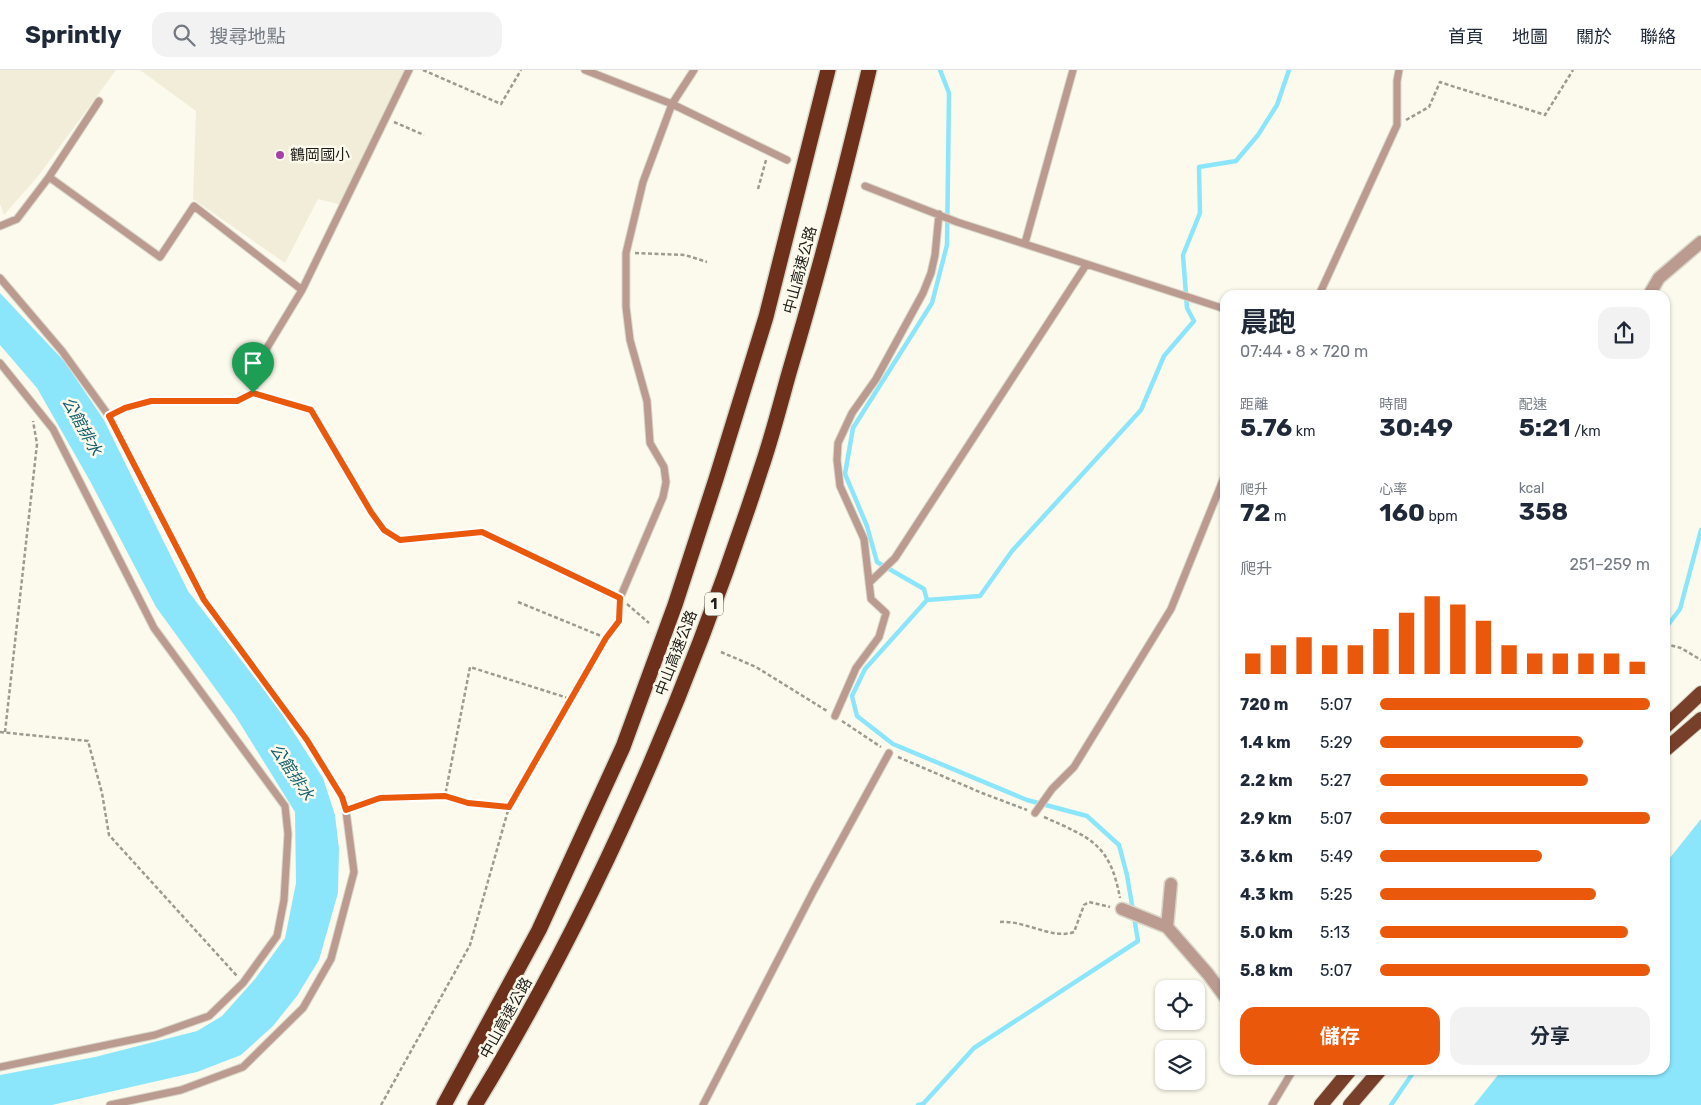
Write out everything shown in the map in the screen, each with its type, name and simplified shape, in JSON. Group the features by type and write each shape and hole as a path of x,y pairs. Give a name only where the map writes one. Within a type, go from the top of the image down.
{"highway":[{"name":"中山高速公路","path":"444,1105 539,930 623,747 675,605 760,335 828,70"},
{"name":"中山高速公路","path":"476,1105 512,1045 562,954 604,868 654,754 708,620 762,469 841,186 868,70"},
{"path":"1670,722 1701,693"},
{"path":"1670,746 1701,719"},
{"path":"1321,1105 1346,1075"},
{"path":"1350,1105 1376,1075"}],"street":[{"path":"1652,290 1659,278 1701,242"},
{"path":"1167,927 1171,884"},
{"path":"1122,909 1167,927 1220,990"}],"lane":[{"path":"109,416 125,408 151,401 237,401 253,393 259,361 302,290 409,70"},
{"path":"585,70 672,104 787,160"},
{"path":"620,598 663,497 666,482 664,467 650,444 647,401 630,340 626,307 626,253 643,182 672,104 694,70"},
{"path":"1025,244 1073,70"},
{"path":"1321,290 1397,125 1397,81 1399,70"},
{"path":"0,226 17,219 49,177 99,101"},
{"path":"49,177 160,257 194,206 302,290"},
{"path":"865,186 952,219 1086,265 1193,297 1220,307"},
{"path":"835,716 856,668 879,638 886,613 871,600 864,539 840,486 837,460 838,443 852,413 876,379 923,293 931,273 935,255 939,214"},
{"path":"870,582 895,558 1086,265"},
{"path":"0,278 62,351 109,416 204,600 307,740 342,797 346,810 354,872 331,958 304,1008 243,1067 181,1090 110,1105"},
{"path":"0,363 52,429 154,628 285,806 287,844 284,900 277,936 243,983 208,1016 156,1035 0,1067"},
{"path":"1035,813 1052,789 1074,767 1171,609 1220,488"},
{"path":"703,1105 814,890 890,753"},
{"path":"1272,1105 1290,1075"}],"path":[{"path":"423,70 501,104 521,70"},
{"path":"1397,125 1429,107 1440,82 1479,96 1498,99 1545,114 1573,70"},
{"path":"385,119 424,135"},
{"path":"758,189 768,151"},
{"path":"626,253 685,255 707,262"},
{"path":"253,393 311,410 371,512 384,530 400,540 482,532 620,598 650,623"},
{"path":"5,732 37,444 30,400"},
{"path":"381,1105 470,945 509,807 606,638 619,621 620,598"},
{"path":"518,602 606,638"},
{"path":"1670,645 1681,648 1701,660"},
{"path":"721,652 756,667 890,753 1086,836 1103,852 1116,878 1122,909 1089,902 1084,906 1074,932 1065,936 1012,921 1000,922"},
{"path":"445,796 470,667 571,699"},
{"path":"0,732 88,741 102,792 109,835 243,983"},
{"path":"346,810 380,798 445,796 468,803 509,807"}],"shaded area":[{"path":"0,70 116,70 39,175 4,215 0,204"},
{"name":"鶴岡國小","path":"140,70 406,70 342,205 318,199 285,263 193,199 196,111"}],"water":[{"name":"公館排水","path":"0,293 64,361 104,420 188,591 278,708 323,778 335,815 339,849 338,893 319,960 297,996 273,1026 241,1055 197,1072 52,1105 0,1105 0,1075 95,1057 197,1031 222,1016 255,979 285,938 296,883 295,812 236,717 156,607 90,481 37,388 0,345"},
{"path":"1701,819 1701,1105 1474,1105 1498,1075 1670,1075 1670,858"}],"waterway":[{"path":"927,600 924,589 877,562 867,526 845,474 853,428 932,303 947,245 949,93 940,70"},
{"path":"918,1105 923,1104 974,1048 1138,941 1127,875 1119,845 1087,816 1027,800 893,744 857,716 852,696 865,669 927,600 980,596 1012,551 1141,410 1164,356 1194,321 1187,308 1183,255 1200,213 1199,167 1236,161 1258,135 1277,105 1289,70"},
{"path":"1670,622 1680,609 1701,530"},
{"path":"1391,1105 1412,1075"}],"place":[{"name":"鶴岡國小","path":"280,155"}],"route":[{"path":"253,393 311,410 371,512 384,530 400,540 482,532 620,598 619,621 606,638 509,807 468,803 445,796 380,798 346,810 342,797 307,740 204,600 109,416 125,408 151,401 237,401 253,393"}]}
